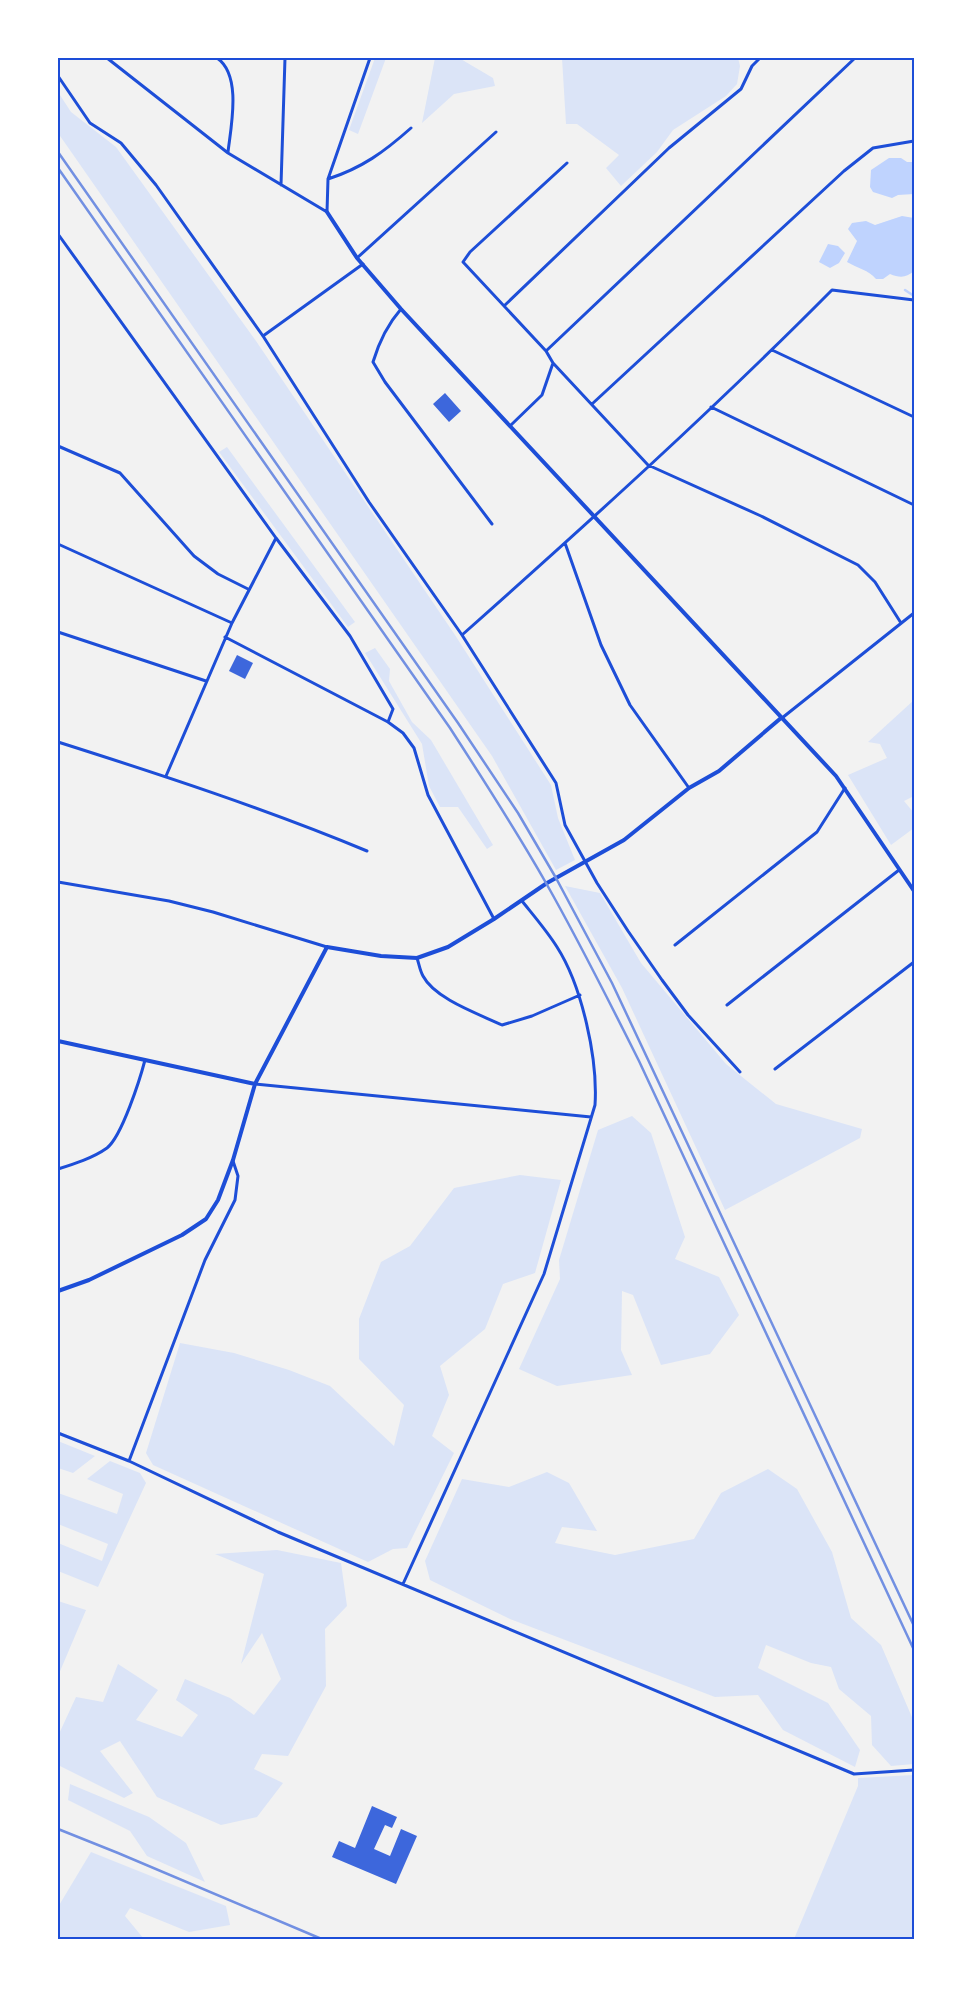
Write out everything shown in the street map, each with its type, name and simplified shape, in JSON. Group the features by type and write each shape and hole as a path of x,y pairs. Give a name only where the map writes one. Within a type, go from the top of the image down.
{"street":[{"path":"107,58 228,152 327,212 357,258 401,309 845,788 914,891"},
{"path":"217,58 225,63 234,90 228,152"},
{"path":"281,185 285,58"},
{"path":"327,212 328,179 370,58"},
{"path":"504,306 669,148 741,89 752,66 760,58"},
{"path":"546,351 855,58"},
{"path":"58,76 90,124 121,143 156,185 263,336 369,502 462,635 556,783 565,825 628,931 688,1015 740,1072"},
{"path":"328,179 351,172 389,148 411,128"},
{"path":"357,258 496,132"},
{"path":"592,404 844,171 873,148 914,141"},
{"path":"567,163 470,252 463,262 546,351 553,364 648,465 761,516 858,565 875,582 901,623"},
{"path":"58,234 276,538 350,636 392,709 388,722"},
{"path":"263,336 362,264"},
{"path":"462,635 565,543 711,407 832,290 914,300"},
{"path":"401,309 378,345 373,362 492,524"},
{"path":"772,350 914,417"},
{"path":"510,425 542,395 553,364"},
{"path":"711,407 914,505"},
{"path":"58,446 120,473 194,556 218,574 248,589"},
{"path":"166,776 225,637 248,589 276,538"},
{"path":"565,543 601,645 630,705 689,788"},
{"path":"58,544 232,623"},
{"path":"58,882 169,901 213,912 327,947 381,956 417,958 448,947 551,881 624,840 689,788 719,771 781,718 914,612"},
{"path":"58,632 206,681"},
{"path":"225,637 388,722 403,733 414,748 428,795 494,919"},
{"path":"58,742 166,776 291,820 367,851"},
{"path":"675,946 817,832 845,788"},
{"path":"727,1005 899,870"},
{"path":"403,1584 544,1274 595,1105 594,1058 580,995 558,947 522,901"},
{"path":"58,1291 89,1280 182,1235 206,1219 218,1200 233,1160 255,1084 327,947"},
{"path":"417,958 423,977 432,988 455,1002 502,1025 532,1016 580,995"},
{"path":"775,1069 914,962"},
{"path":"58,1041 255,1084 591,1117"},
{"path":"58,1169 80,1162 108,1147 123,1123 145,1060"},
{"path":"129,1461 205,1260 235,1200 238,1176 233,1160"},
{"path":"58,1433 129,1461 278,1532 854,1774 914,1770"}],"shaded area":[{"path":"375,58 386,58 358,134 349,130"},
{"path":"435,58 459,58 493,78 495,86 454,94 422,123"},
{"path":"562,58 738,58 740,66 737,84 726,96 673,130 657,152 621,186 606,168 619,155 577,124 566,124"},
{"path":"58,92 71,112 116,147 256,341 455,635 551,785 558,818 575,860 556,870 492,756 58,133"},
{"path":"227,447 355,622 348,627 219,452"},
{"path":"375,648 390,669 389,681 412,722 431,740 493,845 487,849 458,807 440,807 429,786 422,744 365,653"},
{"path":"914,700 914,796 904,801 914,813 914,828 891,845 848,775 887,758 880,744 868,742"},
{"path":"565,886 600,893 641,963 726,1064 776,1104 862,1129 860,1138 725,1210 622,988"},
{"path":"632,1116 651,1133 685,1237 675,1259 719,1277 739,1315 710,1354 661,1365 633,1295 622,1291 621,1350 632,1375 557,1386 519,1369 560,1279 559,1260 598,1130"},
{"path":"520,1175 561,1180 535,1273 503,1284 485,1329 440,1366 449,1395 432,1436 454,1453 407,1548 393,1549 368,1562 153,1465 146,1453 180,1343 234,1353 289,1370 330,1386 394,1446 404,1405 359,1359 359,1319 381,1262 410,1246 454,1188"},
{"path":"58,1441 95,1456 73,1473 58,1468"},
{"path":"110,1461 140,1473 146,1483 98,1587 58,1571 58,1543 102,1561 108,1544 58,1524 58,1493 117,1514 123,1494 87,1479"},
{"path":"768,1469 797,1489 832,1552 851,1618 881,1645 914,1722 914,1764 891,1766 872,1745 871,1716 839,1689 831,1667 811,1663 766,1645 758,1668 828,1703 860,1750 855,1767 783,1730 758,1695 715,1697 510,1619 430,1580 425,1561 462,1479 509,1487 547,1472 569,1483 597,1531 562,1527 555,1543 615,1555 694,1539 721,1493"},
{"path":"277,1550 341,1563 347,1606 325,1629 326,1686 288,1756 262,1754 254,1769 283,1783 257,1817 221,1825 157,1797 120,1741 100,1751 133,1793 124,1798 58,1765 58,1736 76,1697 103,1702 118,1664 158,1690 136,1720 182,1737 198,1715 176,1700 185,1679 230,1698 254,1715 281,1679 262,1633 241,1664 264,1574 215,1554"},
{"path":"58,1601 86,1610 58,1676"},
{"path":"914,1775 914,1939 794,1939 858,1786 858,1778"},
{"path":"70,1784 149,1817 186,1843 205,1882 147,1856 130,1831 68,1800"},
{"path":"91,1852 226,1906 230,1925 189,1932 130,1908 125,1916 144,1939 58,1939 58,1907"}],"water":[{"path":"889,158 901,158 907,162 914,162 914,194 898,195 892,198 873,192 870,187 871,170"},
{"path":"902,216 914,218 914,271 906,276 900,277 890,274 883,279 876,279 866,271 847,262 857,241 848,229 852,223 866,221 875,225"},
{"path":"828,244 838,246 845,253 839,263 830,268 819,262"}],"building":[{"path":"445,393 461,411 449,422 433,404"},
{"path":"237,655 253,663 245,679 229,671"},
{"path":"372,1806 397,1817 392,1828 385,1825 374,1849 390,1856 401,1829 417,1836 396,1884 332,1857 339,1841 355,1848"}],"waterway":[{"path":"905,290 914,296"}],"railway":[{"path":"58,152 458,723 518,813 556,878 612,983 914,1626"},
{"path":"58,168 450,728 535,863 582,949 639,1061 914,1650"},
{"path":"58,1829 324,1940"}]}
